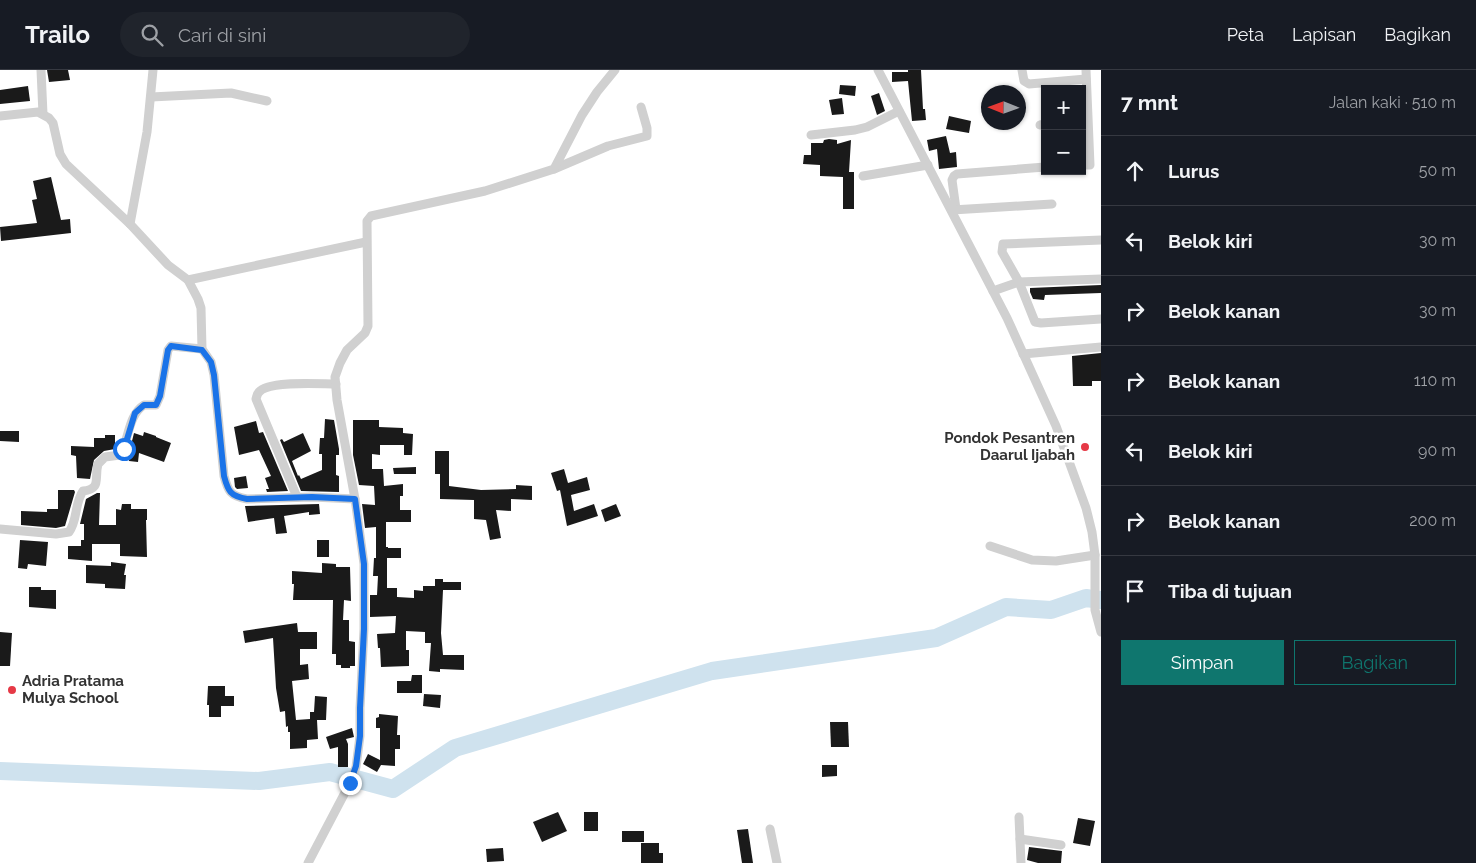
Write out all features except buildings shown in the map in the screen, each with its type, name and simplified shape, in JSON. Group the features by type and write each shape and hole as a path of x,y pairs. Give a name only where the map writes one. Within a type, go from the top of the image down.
{"street":[{"path":"41,70 43,114"},
{"path":"130,224 147,132 153,70"},
{"path":"554,170 582,115 591,104 597,92 615,70"},
{"path":"1022,70 1024,82 1029,84 1086,75"},
{"path":"882,71 899,111 954,210 1056,426 1086,508 1095,555 1095,610 1101,632"},
{"path":"151,97 231,93 267,101"},
{"path":"308,863 350,783 356,766 360,736 364,629 364,564 355,499 337,400 335,377 340,362 347,350 365,332 368,326 367,221 371,216 485,191 554,170 608,146 647,136 647,128 641,107"},
{"path":"812,135 867,127 899,111"},
{"path":"0,116 29,112 43,114 53,123 60,154 66,164 130,224 168,265 188,280 201,308 202,350 211,362 214,375 224,476 227,488 237,497 247,499 296,497 355,499"},
{"path":"1086,131 1090,165 1086,165"},
{"path":"862,176 928,165"},
{"path":"954,210 952,180 957,174 1041,168"},
{"path":"954,210 1052,204"},
{"path":"1101,240 1003,244 1002,252 1019,282 1035,322 1101,319"},
{"path":"188,280 366,242"},
{"path":"993,291 1019,282 1101,279"},
{"path":"0,529 56,534 68,532 74,525 78,498 83,491 91,490 96,484 98,464 105,457 120,455 124,449 135,413 139,408 144,405 156,405 160,396 168,350 171,346 202,350"},
{"path":"1023,354 1101,347"},
{"path":"296,497 256,399 258,393 261,389 282,383 336,384"},
{"path":"990,546 1032,560 1056,561 1095,555"},
{"path":"1019,817 1021,863"},
{"path":"770,829 777,863"},
{"path":"1020,838 1061,845"}],"waterway":[{"path":"0,771 259,781 330,772 393,789 455,748 712,671 936,638 1006,607 1051,610 1086,598 1101,600"}],"place":[{"name":"Pondok Pesantren Daarul Ijabah","path":"1085,447"},
{"name":"Adria Pratama Mulya School","path":"12,690"}],"route":[{"path":"124,449 135,413 144,405 156,405 160,396 168,350 171,346 202,350 211,362 214,375 224,476 227,488 231,493 237,497 247,499 292,497 355,499 364,564 364,629 360,736 356,766 350,783"}]}
